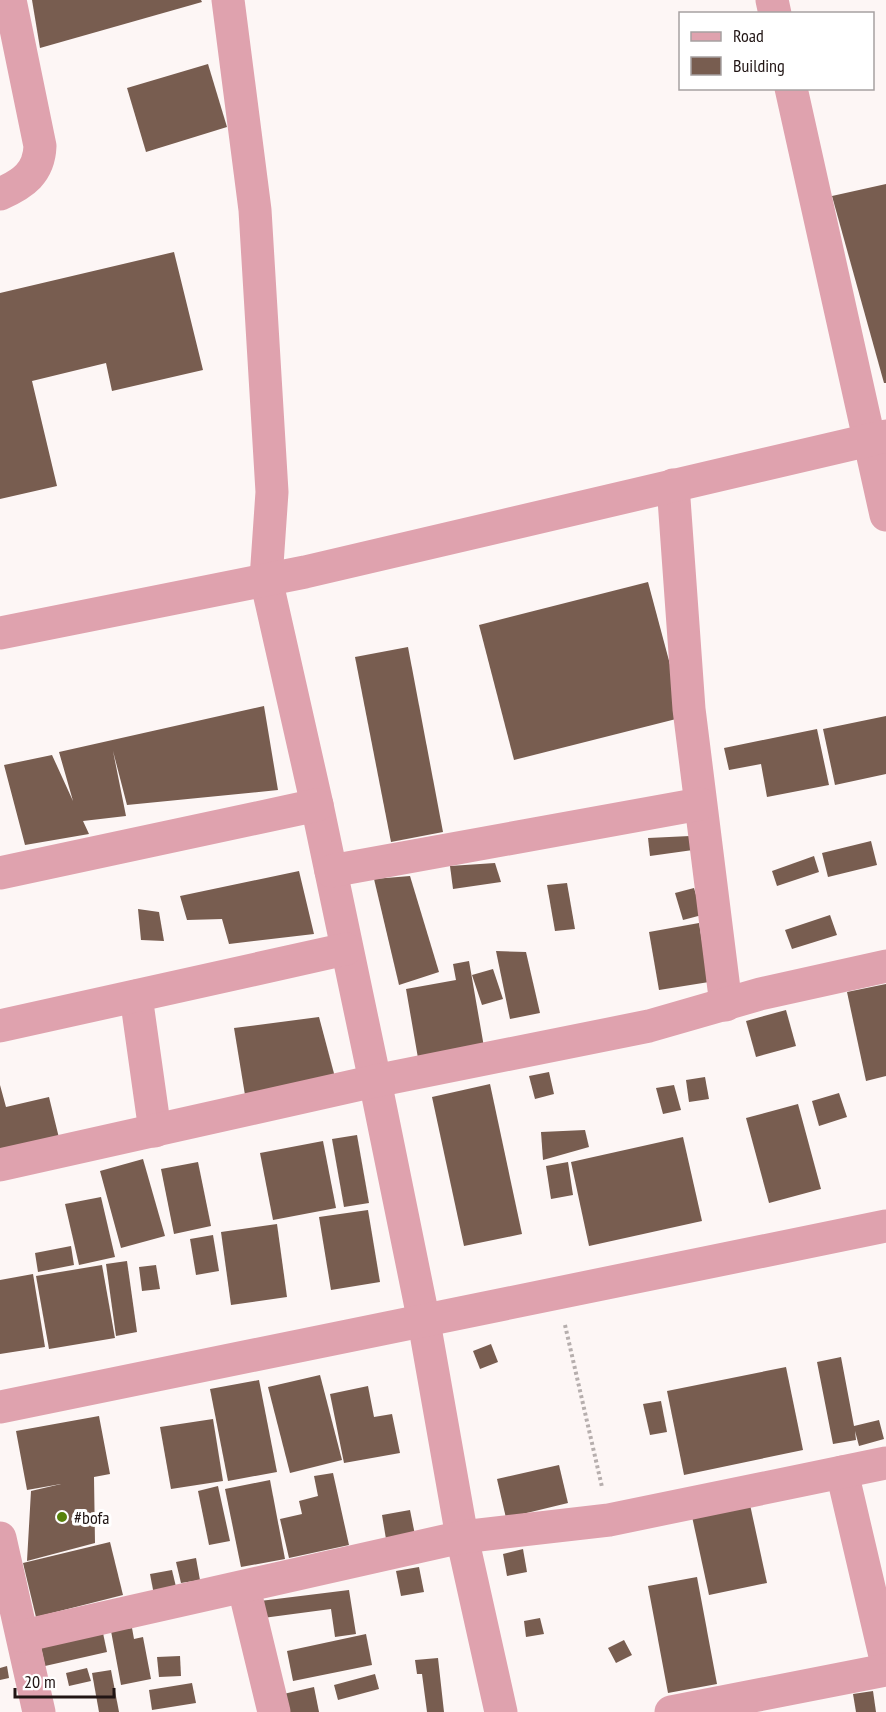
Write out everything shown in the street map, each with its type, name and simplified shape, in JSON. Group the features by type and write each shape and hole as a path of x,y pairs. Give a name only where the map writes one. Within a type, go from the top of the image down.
{"street":[{"path":"0,194 29,176 40,163 40,146 10,0"},
{"path":"228,0 255,210 272,492 266,579 317,805 375,1081 424,1322 462,1537 501,1712"},
{"path":"791,90 878,437 886,514"},
{"path":"0,633 266,579 878,437"},
{"path":"673,485 689,709 726,1005"},
{"path":"330,872 700,804"},
{"path":"0,873 317,805"},
{"path":"0,1026 346,949"},
{"path":"0,1165 375,1081 649,1026 886,966"},
{"path":"136,996 155,1131"},
{"path":"0,1407 886,1226"},
{"path":"23,1636 462,1537 609,1520 886,1462"},
{"path":"842,1472 886,1660"},
{"path":"0,1538 39,1712"},
{"path":"244,1588 274,1712"},
{"path":"671,1712 886,1670"}],"path":[{"path":"558,1294 609,1520"}],"building":[{"path":"32,0 201,0 202,2 40,48"},
{"path":"208,64 227,127 146,152 127,88"},
{"path":"886,184 886,383 884,383 832,196"},
{"path":"174,252 203,370 112,391 106,363 32,381 57,486 0,499 0,293"},
{"path":"648,582 684,717 514,760 479,625"},
{"path":"408,647 443,832 391,842 355,657"},
{"path":"264,706 278,790 127,805 113,751 126,816 83,821 89,834 25,845 4,765 52,755 73,801 59,752"},
{"path":"886,716 886,774 835,785 823,729"},
{"path":"817,729 829,785 767,797 761,764 729,770 724,748"},
{"path":"690,836 693,850 650,856 648,838"},
{"path":"871,841 877,865 828,877 822,853"},
{"path":"814,856 819,872 777,886 772,871"},
{"path":"495,863 501,882 453,889 450,866"},
{"path":"299,871 314,934 229,944 222,919 187,920 180,896"},
{"path":"410,876 439,972 399,985 374,879"},
{"path":"567,883 575,929 555,931 547,885"},
{"path":"694,888 702,915 683,920 675,893"},
{"path":"138,909 159,912 164,941 141,940"},
{"path":"830,915 837,935 792,949 785,930"},
{"path":"699,923 709,982 659,990 649,932"},
{"path":"496,951 526,952 540,1013 510,1019"},
{"path":"469,961 484,1047 418,1058 406,989 456,980 453,964"},
{"path":"493,969 503,999 482,1005 472,975"},
{"path":"886,984 886,1076 866,1081 847,992"},
{"path":"786,1010 796,1046 756,1057 746,1021"},
{"path":"319,1017 336,1081 245,1095 234,1028"},
{"path":"549,1072 554,1094 535,1099 529,1076"},
{"path":"705,1077 709,1099 689,1102 686,1080"},
{"path":"490,1084 522,1234 464,1246 432,1097"},
{"path":"0,1085 6,1107 49,1097 60,1142 0,1156"},
{"path":"674,1085 681,1110 663,1114 656,1088"},
{"path":"839,1093 847,1117 819,1126 812,1101"},
{"path":"798,1104 821,1189 769,1203 746,1118"},
{"path":"585,1130 589,1147 543,1160 541,1132"},
{"path":"357,1135 369,1203 344,1207 332,1139"},
{"path":"683,1137 702,1221 589,1246 571,1162"},
{"path":"323,1141 336,1208 273,1220 260,1153"},
{"path":"143,1159 165,1236 121,1248 100,1171"},
{"path":"198,1162 211,1226 174,1234 161,1169"},
{"path":"568,1162 573,1195 551,1199 546,1166"},
{"path":"101,1197 115,1257 79,1265 65,1204"},
{"path":"368,1210 380,1282 331,1290 319,1217"},
{"path":"277,1224 287,1297 231,1305 221,1232"},
{"path":"213,1235 219,1271 196,1275 190,1239"},
{"path":"71,1246 74,1265 38,1272 35,1253"},
{"path":"127,1261 137,1332 116,1336 106,1264"},
{"path":"102,1265 115,1338 49,1349 36,1276"},
{"path":"156,1265 160,1289 142,1291 139,1267"},
{"path":"33,1274 45,1347 0,1354 0,1280"},
{"path":"491,1344 498,1362 480,1369 473,1351"},
{"path":"841,1357 854,1426 879,1420 884,1439 859,1446 855,1431 856,1440 833,1444 817,1362"},
{"path":"786,1367 803,1450 684,1475 667,1391"},
{"path":"320,1375 342,1460 290,1473 268,1387"},
{"path":"259,1380 277,1472 228,1481 210,1389"},
{"path":"368,1386 374,1417 392,1414 400,1453 344,1463 330,1394"},
{"path":"661,1401 667,1432 650,1435 643,1404"},
{"path":"99,1416 110,1474 94,1477 95,1543 27,1561 31,1491 61,1484 27,1490 16,1431"},
{"path":"213,1419 223,1481 171,1489 160,1427"},
{"path":"559,1465 568,1503 506,1518 497,1479"},
{"path":"333,1473 349,1545 289,1558 280,1519 302,1514 299,1501 318,1496 314,1476"},
{"path":"270,1480 285,1559 241,1567 225,1489"},
{"path":"218,1486 230,1541 209,1545 198,1491"},
{"path":"749,1500 767,1583 709,1595 691,1512"},
{"path":"410,1510 416,1540 387,1545 382,1515"},
{"path":"110,1542 123,1595 36,1617 23,1563"},
{"path":"523,1549 527,1572 507,1576 503,1554"},
{"path":"196,1558 200,1580 181,1583 176,1562"},
{"path":"419,1567 424,1592 401,1596 396,1571"},
{"path":"172,1570 177,1591 154,1595 150,1574"},
{"path":"697,1577 717,1684 668,1693 648,1586"},
{"path":"349,1590 356,1634 335,1637 331,1609 263,1618 260,1601"},
{"path":"540,1618 544,1634 526,1637 524,1621"},
{"path":"132,1628 134,1639 143,1637 151,1679 121,1685 111,1631"},
{"path":"103,1633 107,1652 45,1666 41,1647"},
{"path":"366,1634 372,1665 293,1681 287,1651"},
{"path":"624,1640 632,1655 616,1663 608,1648"},
{"path":"180,1656 181,1676 159,1677 157,1657"},
{"path":"438,1658 444,1712 427,1712 422,1674 417,1674 415,1660"},
{"path":"7,1666 9,1678 0,1680 0,1668"},
{"path":"87,1668 91,1681 69,1686 66,1673"},
{"path":"111,1670 119,1712 99,1712 92,1673"},
{"path":"375,1674 379,1689 338,1700 334,1685"},
{"path":"192,1683 196,1703 152,1710 149,1690"},
{"path":"314,1687 319,1712 283,1712 279,1695"},
{"path":"873,1691 876,1712 856,1712 853,1694"}],"place":[{"name":"#bofa","path":"62,1517"}]}
